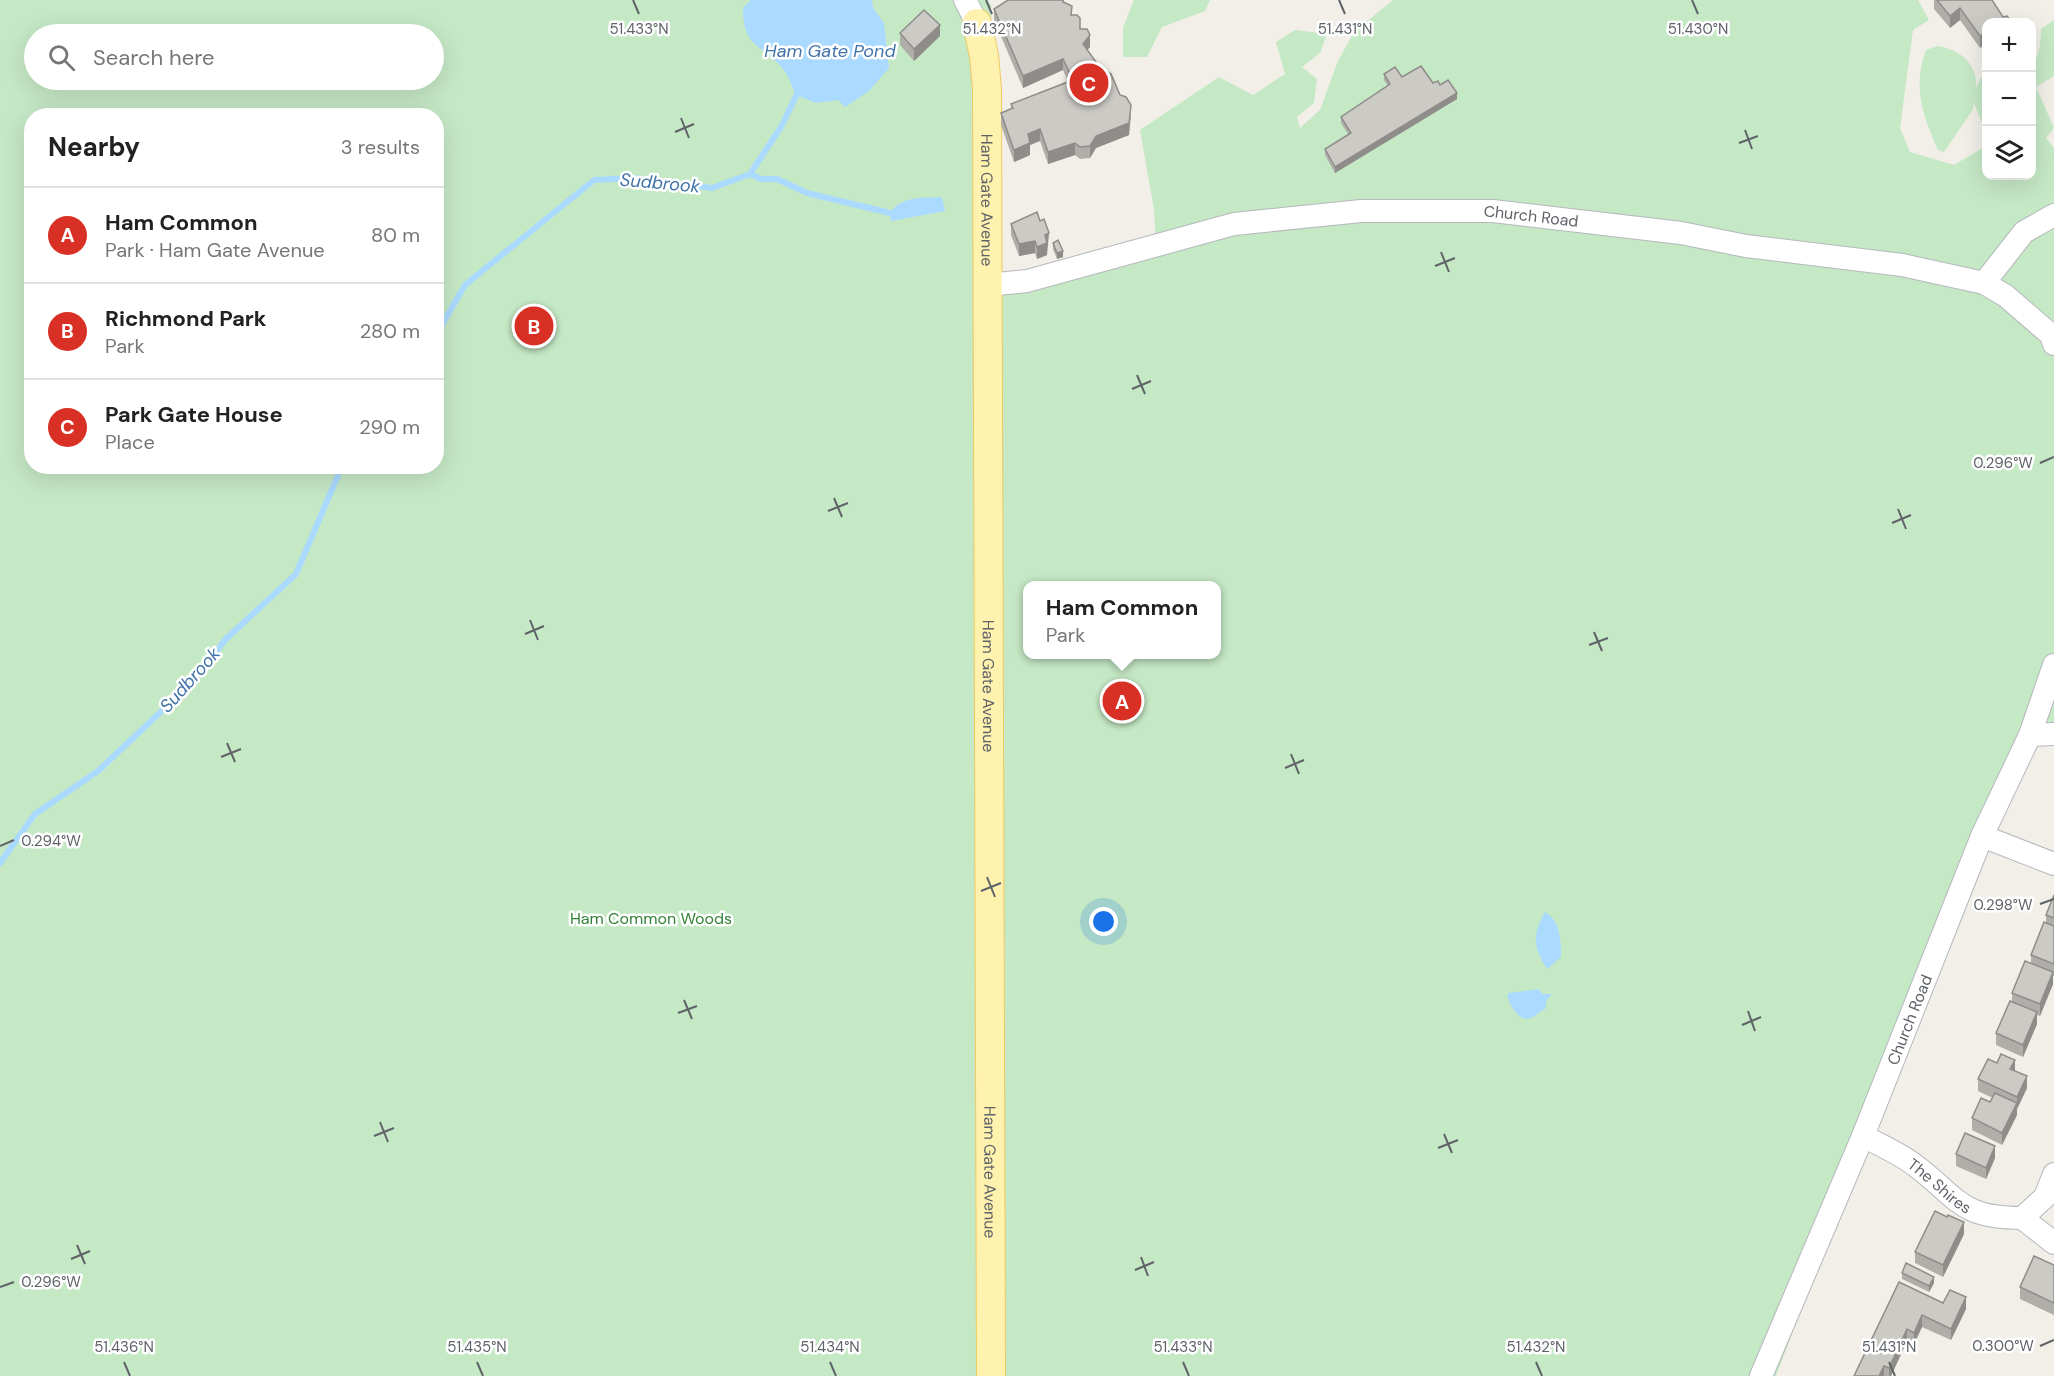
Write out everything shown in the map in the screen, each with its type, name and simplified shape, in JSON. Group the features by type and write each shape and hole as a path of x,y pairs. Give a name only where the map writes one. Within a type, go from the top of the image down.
{"main road":[{"name":"Ham Gate Avenue","path":"971,11 984,56 987,89 991,1376"}],"street":[{"name":"Church Road","path":"988,285 1027,281 1234,224 1360,211 1493,211 1682,233 1746,246 1902,266 1984,283 2006,296 2051,335 2054,344"},
{"path":"1984,283 2024,232 2054,215"},
{"name":"Church Road","path":"1761,1376 1863,1136 1982,836 2030,735 2054,665"},
{"path":"2030,735 2054,734"},
{"path":"1982,836 2054,864"},
{"name":"The Shires","path":"1863,1136 1914,1164 1967,1210 1994,1218 2022,1218"},
{"path":"2054,1174 2045,1197 2022,1218 2054,1243"}],"green space":[{"name":"Ham Common Woods","path":"0,0 988,0 992,7 989,9 992,17 977,23 988,285 1156,246 1154,210 1140,130 1219,77 1253,95 1285,74 1276,42 1295,30 1327,34 1320,53 1302,67 1317,79 1314,103 1297,117 1300,128 1320,110 1338,61 1354,32 1393,0 1918,0 1929,20 1913,30 1900,128 1910,152 1954,165 1982,148 1982,180 2036,180 2036,87 2054,128 2046,138 2054,148 2054,723 2035,722 1982,836 1776,1376 0,1376"},
{"path":"1134,0 1210,0 1205,11 1162,27 1147,57 1123,57 1123,28"},
{"name":"Ham Common Woods","path":"2054,20 2054,76 2036,87 2036,58 2041,29"},
{"path":"1937,46 1960,54 1971,65 1976,79 1976,88 1982,77 1982,123 1974,103 1972,111 1944,152 1938,150 1921,101 1920,77 1926,50"}],"water":[{"name":"Ham Gate Pond","path":"751,0 872,0 873,8 884,23 889,68 869,91 845,107 838,100 816,103 796,95 783,69 755,44 746,31 743,8"},
{"path":"942,197 945,211 891,221 890,213 900,203 920,198"},
{"path":"1545,912 1557,926 1561,951 1561,957 1547,969 1539,954 1536,941 1536,934"},
{"path":"1538,989 1543,994 1552,994 1547,1000 1545,1009 1531,1018 1522,1018 1512,1008 1507,995"}],"building":[{"path":"1008,0 1063,0 1072,6 1071,15 1077,15 1080,18 1080,29 1087,29 1090,35 1083,44 1101,69 1111,74 1120,95 1126,97 1131,105 1129,123 1096,136 1090,146 1080,147 1075,143 1048,152 1040,129 1028,134 1030,143 1014,150 1001,113 1013,108 1011,104 1073,80 1063,59 1023,76 994,9"},
{"path":"1937,0 1992,0 2003,17 2009,18 1982,18 1982,35 1980,36 1960,8 1950,16"},
{"path":"924,10 940,25 914,49 900,33"},
{"path":"1421,66 1433,83 1438,81 1440,85 1448,80 1457,93 1335,167 1325,149 1351,133 1341,117 1390,84 1384,74 1395,67 1402,77"},
{"path":"1037,212 1040,221 1044,219 1049,233 1045,235 1047,243 1037,247 1035,241 1019,244 1011,224"},
{"path":"1058,240 1063,251 1057,253 1053,243"},
{"path":"2054,895 2054,918 2046,915"},
{"path":"2044,922 2054,926 2054,964 2031,955"},
{"path":"2025,961 2053,972 2040,1004 2012,993"},
{"path":"2010,1001 2037,1012 2023,1045 1996,1033"},
{"path":"2001,1054 2015,1060 2010,1069 2027,1076 2017,1097 1978,1079 1988,1059 1997,1063"},
{"path":"1995,1093 2017,1103 2002,1133 1972,1118 1981,1098 1990,1102"},
{"path":"1965,1133 1995,1146 1986,1168 1956,1154"},
{"path":"1935,1211 1964,1222 1943,1265 1915,1252"},
{"path":"2034,1256 2054,1265 2054,1303 2020,1287"},
{"path":"1906,1263 1934,1277 1929,1286 1902,1273"},
{"path":"1899,1282 1943,1303 1950,1290 1966,1297 1951,1329 1922,1315 1914,1333 1907,1329 1889,1368 1884,1366 1879,1376 1854,1376"}],"waterway":[{"name":"Sudbrook","path":"444,321 465,285 594,180 634,178 712,188 750,174 781,127 800,88"},
{"path":"750,174 761,179 777,179 807,193 890,213"},
{"name":"Sudbrook","path":"0,863 35,814 98,771 187,687 226,639 296,574 339,474"}],"place":[{"name":"Park Gate House","path":"1089,83"},
{"name":"Richmond Park","path":"534,326"},
{"name":"Ham Common","path":"1122,701"}]}
